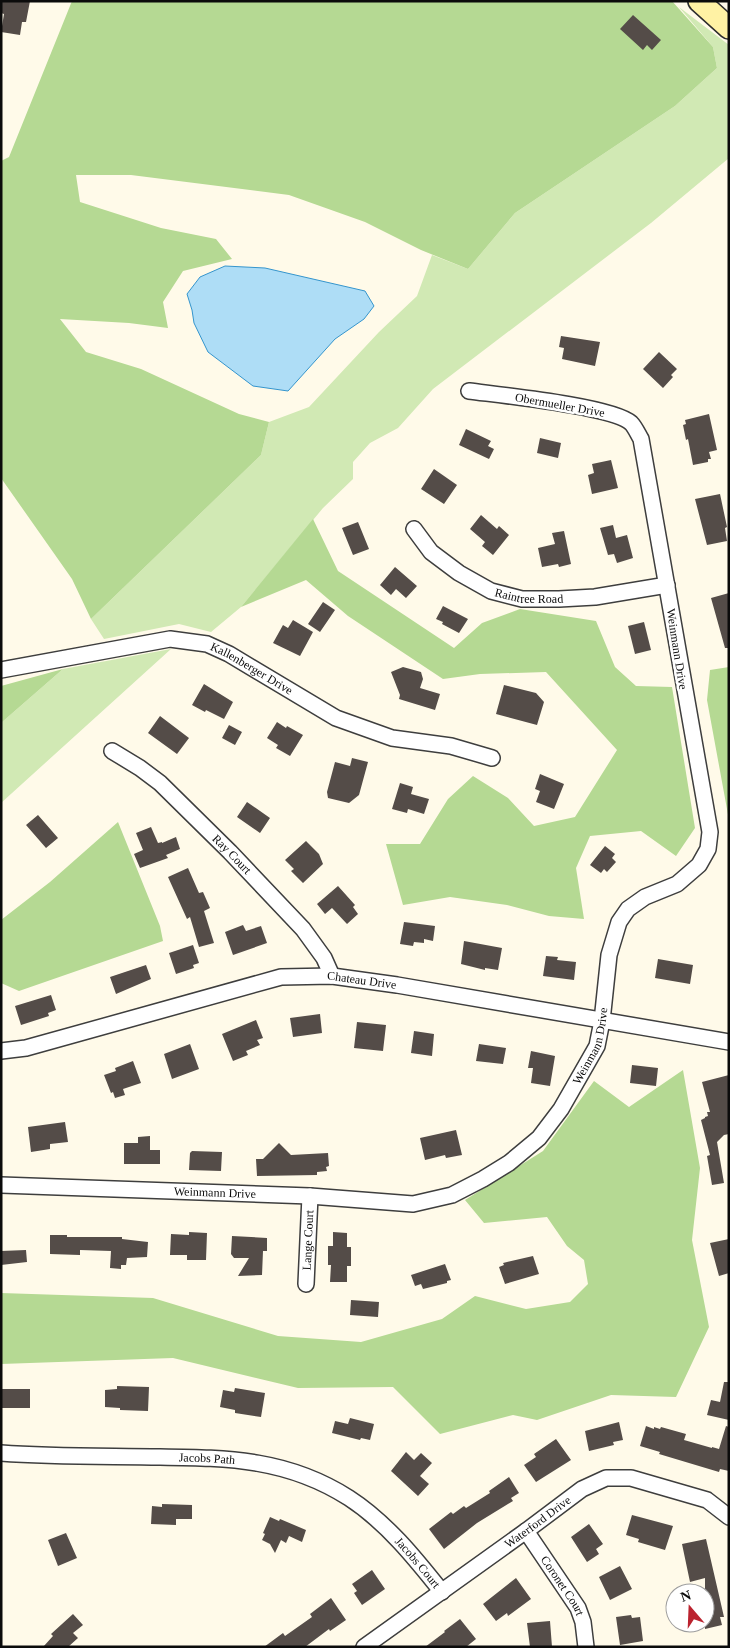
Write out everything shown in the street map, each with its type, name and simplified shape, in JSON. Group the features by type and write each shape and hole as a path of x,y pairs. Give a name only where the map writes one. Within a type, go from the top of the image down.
{"street":[{"path":"699,1 729,28"},
{"name":"Obermueller Drive","path":"469,391 560,404 610,414 630,423 641,439"},
{"name":"Weinmann Drive","path":"1,1185 310,1196 413,1204 452,1195 483,1180 509,1163 539,1138 561,1109 597,1046 602,1021 609,955 619,922 628,909 645,897 677,884 699,865 708,849 710,832 641,439"},
{"name":"Raintree Road","path":"414,529 431,552 459,573 491,591 522,599 595,598 666,585"},
{"name":"Kallenberger Drive","path":"1,670 170,639 207,644 229,654 336,718 392,738 451,746 492,758"},
{"name":"Ray Court","path":"112,751 160,783 236,859 303,929 324,958 332,976"},
{"name":"Chateau Drive","path":"1,1051 26,1048 280,978 332,976 397,985 729,1042"},
{"name":"Lange Court","path":"306,1284 310,1196"},
{"name":"Jacobs Path","path":"1,1453 224,1458 264,1463 301,1474 328,1486 350,1499 393,1535"},
{"name":"Waterford Drive","path":"364,1647 526,1531 582,1488 606,1478 631,1478 707,1500 729,1517"},
{"name":"Coronet Court","path":"526,1531 578,1608 583,1622 586,1647"},
{"name":"Jacobs Court","path":"393,1535 442,1592"}],"green space":[{"path":"72,1 672,1 713,47 717,68 675,106 515,213 468,269 421,250 365,222 289,195 131,175 76,175 80,202 161,228 216,239 232,259 183,271 163,302 168,328 129,323 60,319 86,352 141,369 239,414 269,422 261,455 91,619 72,579 1,478 1,161 9,157"},
{"path":"679,7 729,45 729,158 651,223 433,389 398,428 370,443 353,462 353,479 323,508 241,607 211,632 179,624 104,639 91,619 261,455 269,422 309,407 379,332 417,296 432,255 468,269 515,213 675,106 717,68 713,47"},
{"path":"313,519 338,571 454,648 482,623 520,609 596,621 615,667 636,686 672,687 695,828 676,856 641,831 590,836 576,868 584,919 549,916 507,905 450,897 403,905 386,844 420,844 448,799 473,776 508,798 534,826 575,817 617,750 546,672 480,674 443,679 348,616 306,580 241,607"},
{"path":"171,649 1,803 1,723 63,669"},
{"path":"729,667 729,820 707,700 710,670"},
{"path":"63,669 1,723 1,686"},
{"path":"118,822 160,926 163,941 19,991 1,983 1,920 50,882"},
{"path":"683,1070 700,1168 692,1240 709,1327 676,1397 611,1395 537,1420 513,1415 440,1434 393,1387 298,1388 173,1358 1,1364 1,1293 153,1298 278,1336 361,1342 442,1319 475,1296 526,1309 570,1302 588,1284 584,1260 567,1246 547,1217 484,1223 465,1200 543,1151 594,1081 629,1107"}],"water":[{"path":"225,266 265,268 365,291 374,306 364,319 335,339 288,391 253,386 208,352 194,323 187,294 200,277"}],"building":[{"path":"1,1 30,1 26,22 22,22 20,35 1,32 4,14 1,13"},
{"path":"633,15 661,40 652,50 647,45 643,50 620,29"},
{"path":"561,336 600,342 595,366 562,359 564,348 559,347"},
{"path":"659,352 677,369 671,375 673,377 663,388 643,369"},
{"path":"709,414 717,450 709,452 711,459 708,459 708,462 693,465 683,425 686,424 685,420"},
{"path":"466,429 491,441 488,446 494,449 489,459 459,445"},
{"path":"540,438 561,443 558,458 537,453"},
{"path":"611,460 618,488 592,494 588,475 594,473 592,464"},
{"path":"434,469 457,485 444,504 421,489"},
{"path":"720,494 727,527 725,528 727,541 707,545 695,499"},
{"path":"481,515 497,529 499,526 509,535 493,555 482,546 485,542 470,529"},
{"path":"358,522 369,549 353,555 342,528"},
{"path":"613,525 616,538 627,535 633,558 617,563 614,554 608,555 600,528"},
{"path":"564,531 571,564 559,567 558,564 542,567 538,548 555,544 552,533"},
{"path":"395,567 417,586 406,598 396,589 391,595 380,585"},
{"path":"729,593 729,648 725,648 711,598"},
{"path":"323,602 335,610 320,632 308,624"},
{"path":"443,606 468,619 459,633 436,619"},
{"path":"293,620 313,632 300,656 273,643 283,625 288,628"},
{"path":"644,622 651,650 635,654 628,626"},
{"path":"403,667 421,672 423,679 420,688 440,694 435,710 399,699 400,695 391,672"},
{"path":"204,684 233,702 224,719 192,705"},
{"path":"504,685 536,693 544,702 537,725 496,714"},
{"path":"160,716 189,738 177,754 148,733"},
{"path":"277,722 303,735 290,756 276,748 278,745 267,738"},
{"path":"229,725 242,732 235,745 222,738"},
{"path":"352,758 368,762 359,795 349,803 328,798 327,792 335,762 350,766"},
{"path":"540,774 564,784 554,809 536,802 540,791 535,789"},
{"path":"400,783 413,787 411,794 429,799 424,814 408,809 407,813 392,809"},
{"path":"247,802 270,818 260,833 237,817"},
{"path":"38,815 58,838 46,848 26,825"},
{"path":"151,827 158,843 176,837 180,849 166,855 168,858 140,868 134,854 143,850 136,833"},
{"path":"306,841 319,854 323,864 303,883 291,871 294,869 285,860"},
{"path":"605,846 615,854 612,858 616,862 607,872 604,869 601,873 590,865"},
{"path":"188,868 199,893 203,892 210,908 204,911 214,943 199,947 190,917 187,919 168,877"},
{"path":"338,886 355,905 353,907 358,914 347,924 332,908 325,914 317,904"},
{"path":"404,922 435,926 433,941 424,939 424,943 414,942 413,946 400,944"},
{"path":"243,925 246,931 261,926 267,943 233,955 225,932"},
{"path":"464,941 502,948 498,970 485,968 485,970 461,964"},
{"path":"193,945 199,963 193,965 194,968 176,974 169,953"},
{"path":"546,956 558,957 557,960 576,962 574,980 543,976"},
{"path":"658,959 693,965 690,984 655,978"},
{"path":"146,965 151,979 116,994 110,977"},
{"path":"51,995 56,1010 48,1013 49,1016 21,1025 15,1006"},
{"path":"320,1014 322,1033 293,1037 290,1018"},
{"path":"256,1020 263,1038 257,1040 260,1045 246,1051 248,1055 233,1061 222,1034"},
{"path":"357,1022 386,1025 383,1051 354,1048"},
{"path":"414,1031 434,1034 432,1056 411,1053"},
{"path":"190,1044 199,1069 172,1079 164,1054"},
{"path":"479,1044 506,1048 503,1064 476,1061"},
{"path":"531,1051 555,1056 550,1086 531,1083 533,1068 528,1068"},
{"path":"133,1061 141,1083 123,1089 125,1095 115,1098 104,1075 116,1071 115,1068"},
{"path":"632,1065 658,1068 656,1086 630,1083"},
{"path":"729,1075 729,1134 724,1135 717,1142 724,1183 712,1185 707,1156 710,1155 701,1120 708,1116 707,1112 710,1112 702,1082"},
{"path":"65,1122 68,1142 50,1144 50,1149 31,1152 28,1127"},
{"path":"456,1130 462,1155 446,1158 445,1155 425,1160 420,1138"},
{"path":"150,1136 150,1150 160,1150 160,1164 124,1164 124,1143 138,1143 138,1137"},
{"path":"279,1143 291,1155 328,1153 329,1166 326,1167 327,1171 317,1172 317,1175 257,1176 256,1159 263,1159"},
{"path":"192,1151 222,1152 221,1171 189,1170 190,1153"},
{"path":"189,1232 207,1233 206,1260 187,1260 187,1255 170,1255 171,1234 189,1235"},
{"path":"333,1232 347,1233 347,1247 351,1247 351,1266 347,1266 347,1282 330,1282 331,1265 328,1265 328,1246 333,1246"},
{"path":"50,1235 67,1235 67,1237 122,1237 122,1239 148,1242 147,1257 127,1258 126,1265 121,1265 121,1269 110,1268 111,1251 80,1250 80,1255 50,1254"},
{"path":"232,1236 267,1238 267,1251 263,1251 262,1275 238,1276 249,1258 234,1258 231,1254"},
{"path":"729,1239 729,1273 719,1276 710,1243"},
{"path":"26,1250 27,1262 1,1265 1,1251"},
{"path":"533,1256 539,1274 505,1284 499,1267 504,1265 503,1263"},
{"path":"445,1264 451,1280 447,1281 447,1283 423,1289 421,1284 415,1286 411,1275"},
{"path":"351,1300 379,1302 378,1317 350,1315"},
{"path":"724,1382 729,1382 729,1420 707,1415 711,1400 720,1402"},
{"path":"117,1386 149,1387 148,1411 120,1410 120,1408 105,1407 105,1390 117,1389"},
{"path":"235,1388 265,1393 261,1417 235,1413 235,1410 220,1407 223,1390 234,1392"},
{"path":"2,1389 30,1389 30,1408 1,1408"},
{"path":"350,1418 374,1424 370,1440 361,1438 360,1440 332,1433 335,1421 348,1424"},
{"path":"619,1422 623,1440 613,1442 614,1445 589,1451 585,1431"},
{"path":"646,1426 654,1429 654,1427 660,1429 661,1427 686,1434 684,1440 719,1449 726,1426 729,1427 729,1471 720,1469 719,1472 659,1454 660,1452 640,1446"},
{"path":"556,1439 571,1460 536,1482 524,1465 536,1457 534,1454"},
{"path":"406,1452 414,1460 421,1453 432,1463 420,1476 429,1484 418,1496 391,1471"},
{"path":"509,1477 519,1493 511,1498 513,1501 477,1523 444,1549 429,1529 451,1512 453,1514 464,1506 466,1508 490,1493 489,1491"},
{"path":"162,1504 192,1505 192,1519 176,1519 176,1525 151,1524 152,1506 162,1507"},
{"path":"632,1515 673,1526 665,1550 638,1542 639,1539 626,1535"},
{"path":"270,1517 279,1521 280,1519 306,1530 302,1542 289,1536 286,1543 281,1540 275,1553 270,1544 262,1540"},
{"path":"589,1524 603,1544 596,1549 599,1554 587,1562 571,1537"},
{"path":"66,1533 77,1558 58,1566 48,1540"},
{"path":"706,1539 724,1617 720,1617 722,1625 715,1627 715,1583 705,1583 705,1578 690,1582 682,1544"},
{"path":"620,1566 632,1589 610,1600 599,1577"},
{"path":"372,1570 385,1589 362,1605 354,1593 357,1591 352,1584"},
{"path":"516,1578 531,1599 508,1616 507,1613 496,1621 483,1604"},
{"path":"331,1598 346,1620 330,1631 329,1629 305,1647 264,1647 283,1633 285,1636 312,1617 310,1614"},
{"path":"73,1614 83,1625 73,1633 78,1638 68,1647 43,1647 53,1636 51,1634"},
{"path":"631,1615 632,1618 640,1617 643,1641 620,1645 616,1617"},
{"path":"460,1619 476,1639 466,1647 425,1647 445,1632"},
{"path":"550,1621 552,1647 530,1647 527,1623"}]}
